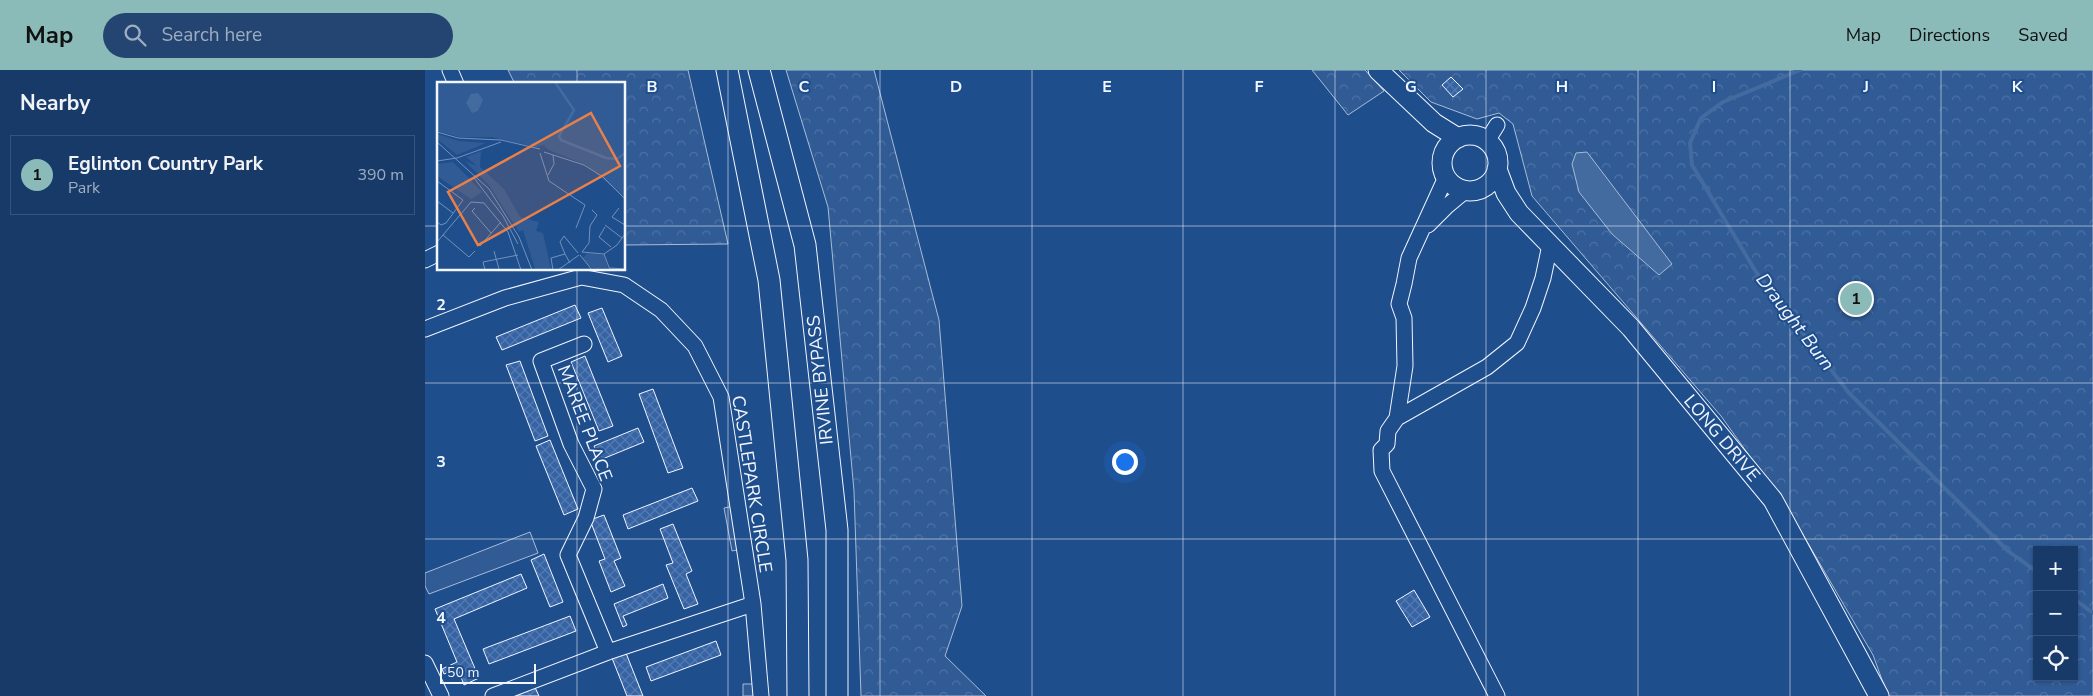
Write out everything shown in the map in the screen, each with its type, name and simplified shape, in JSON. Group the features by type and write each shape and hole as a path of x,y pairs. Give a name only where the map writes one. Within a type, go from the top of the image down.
{"highway":[{"path":"727,70 769,280 797,560 798,696"},
{"name":"IRVINE BYPASS","path":"759,70 805,245 837,530 837,696"}],"main road":[{"path":"1378,70 1434,123 1458,138"},
{"path":"1411,102 1443,158"},
{"path":"1473,136 1487,141 1496,153 1497,169 1491,182 1472,190 1451,183 1445,177 1442,168 1443,158 1448,146 1458,138 1473,136"},
{"name":"LONG DRIVE","path":"1497,169 1506,193 1519,213 1631,328 1773,500 1879,696"},
{"name":"LONG DRIVE","path":"1472,190 1499,200 1519,213"}],"street":[{"path":"450,70 456,82"},
{"path":"1487,141 1497,125"},
{"path":"1397,418 1405,366 1405,318 1399,304 1409,258 1445,177"},
{"path":"1422,232 1447,206 1472,190"},
{"path":"1497,696 1382,471 1381,450 1387,444 1388,431 1397,418 1487,366 1517,343 1538,293 1550,245"},
{"path":"425,260 437,254"},
{"name":"CASTLEPARK CIRCLE","path":"425,329 505,298 581,276 624,285 661,310 695,346 721,397 753,604 761,696"},
{"name":"MAREE PLACE","path":"584,344 541,361 571,444 594,489 586,518 568,555 608,652"},
{"path":"493,696 608,652 753,604"},
{"path":"425,663 441,696"}],"shaded area":[{"path":"1587,152 1672,264 1659,275 1612,234 1579,192 1572,164 1576,153"},
{"path":"734,506 742,549 732,551 724,508"},
{"path":"530,532 538,553 429,594 425,586 425,573"},
{"path":"743,684 754,684 754,696 743,696"}],"green space":[{"path":"508,70 688,70 728,244 625,245 625,82 514,82"},
{"path":"786,70 874,70 939,320 962,606 945,656 986,696 861,696 854,491 828,207"},
{"path":"1312,70 1365,70 1384,91 1348,115"},
{"path":"1399,70 2093,70 2093,696 1888,696 1873,655 1791,514 1721,416 1532,196 1513,124 1499,113 1477,119 1431,102"}],"building":[{"path":"1451,77 1463,89 1453,97 1442,85"},
{"path":"575,305 581,318 502,350 496,337"},
{"path":"602,308 622,356 608,362 588,313"},
{"path":"585,356 613,426 599,431 571,362"},
{"path":"520,361 548,436 535,441 506,365"},
{"path":"653,389 683,468 668,473 639,394"},
{"path":"638,428 644,442 600,460 594,446"},
{"path":"550,440 578,509 564,515 536,446"},
{"path":"692,488 698,501 628,529 623,515"},
{"path":"604,515 621,558 614,561 625,586 611,592 599,561 605,559 590,520"},
{"path":"673,524 692,571 686,574 698,604 684,609 666,565 673,563 660,529"},
{"path":"544,554 563,602 550,607 531,560"},
{"path":"521,574 527,588 454,619 479,678 464,685 458,669 444,674 442,669 457,662 435,609"},
{"path":"663,584 668,598 623,616 627,625 623,627 614,604"},
{"path":"1414,590 1430,617 1412,627 1396,601"},
{"path":"570,616 576,631 489,664 483,649"},
{"path":"716,641 721,655 651,681 646,667"},
{"path":"624,648 643,696 627,696 610,653"},
{"path":"533,683 539,696 515,696 522,693 519,688"}],"waterway":[{"name":"Draught Burn","path":"1800,70 1723,102 1701,118 1690,143 1692,165 1756,272 1849,393 2008,551 2033,569"},
{"name":"Draught Burn","path":"2078,602 2093,613"}],"place":[{"name":"Eglinton Country Park","path":"1856,299"}]}
